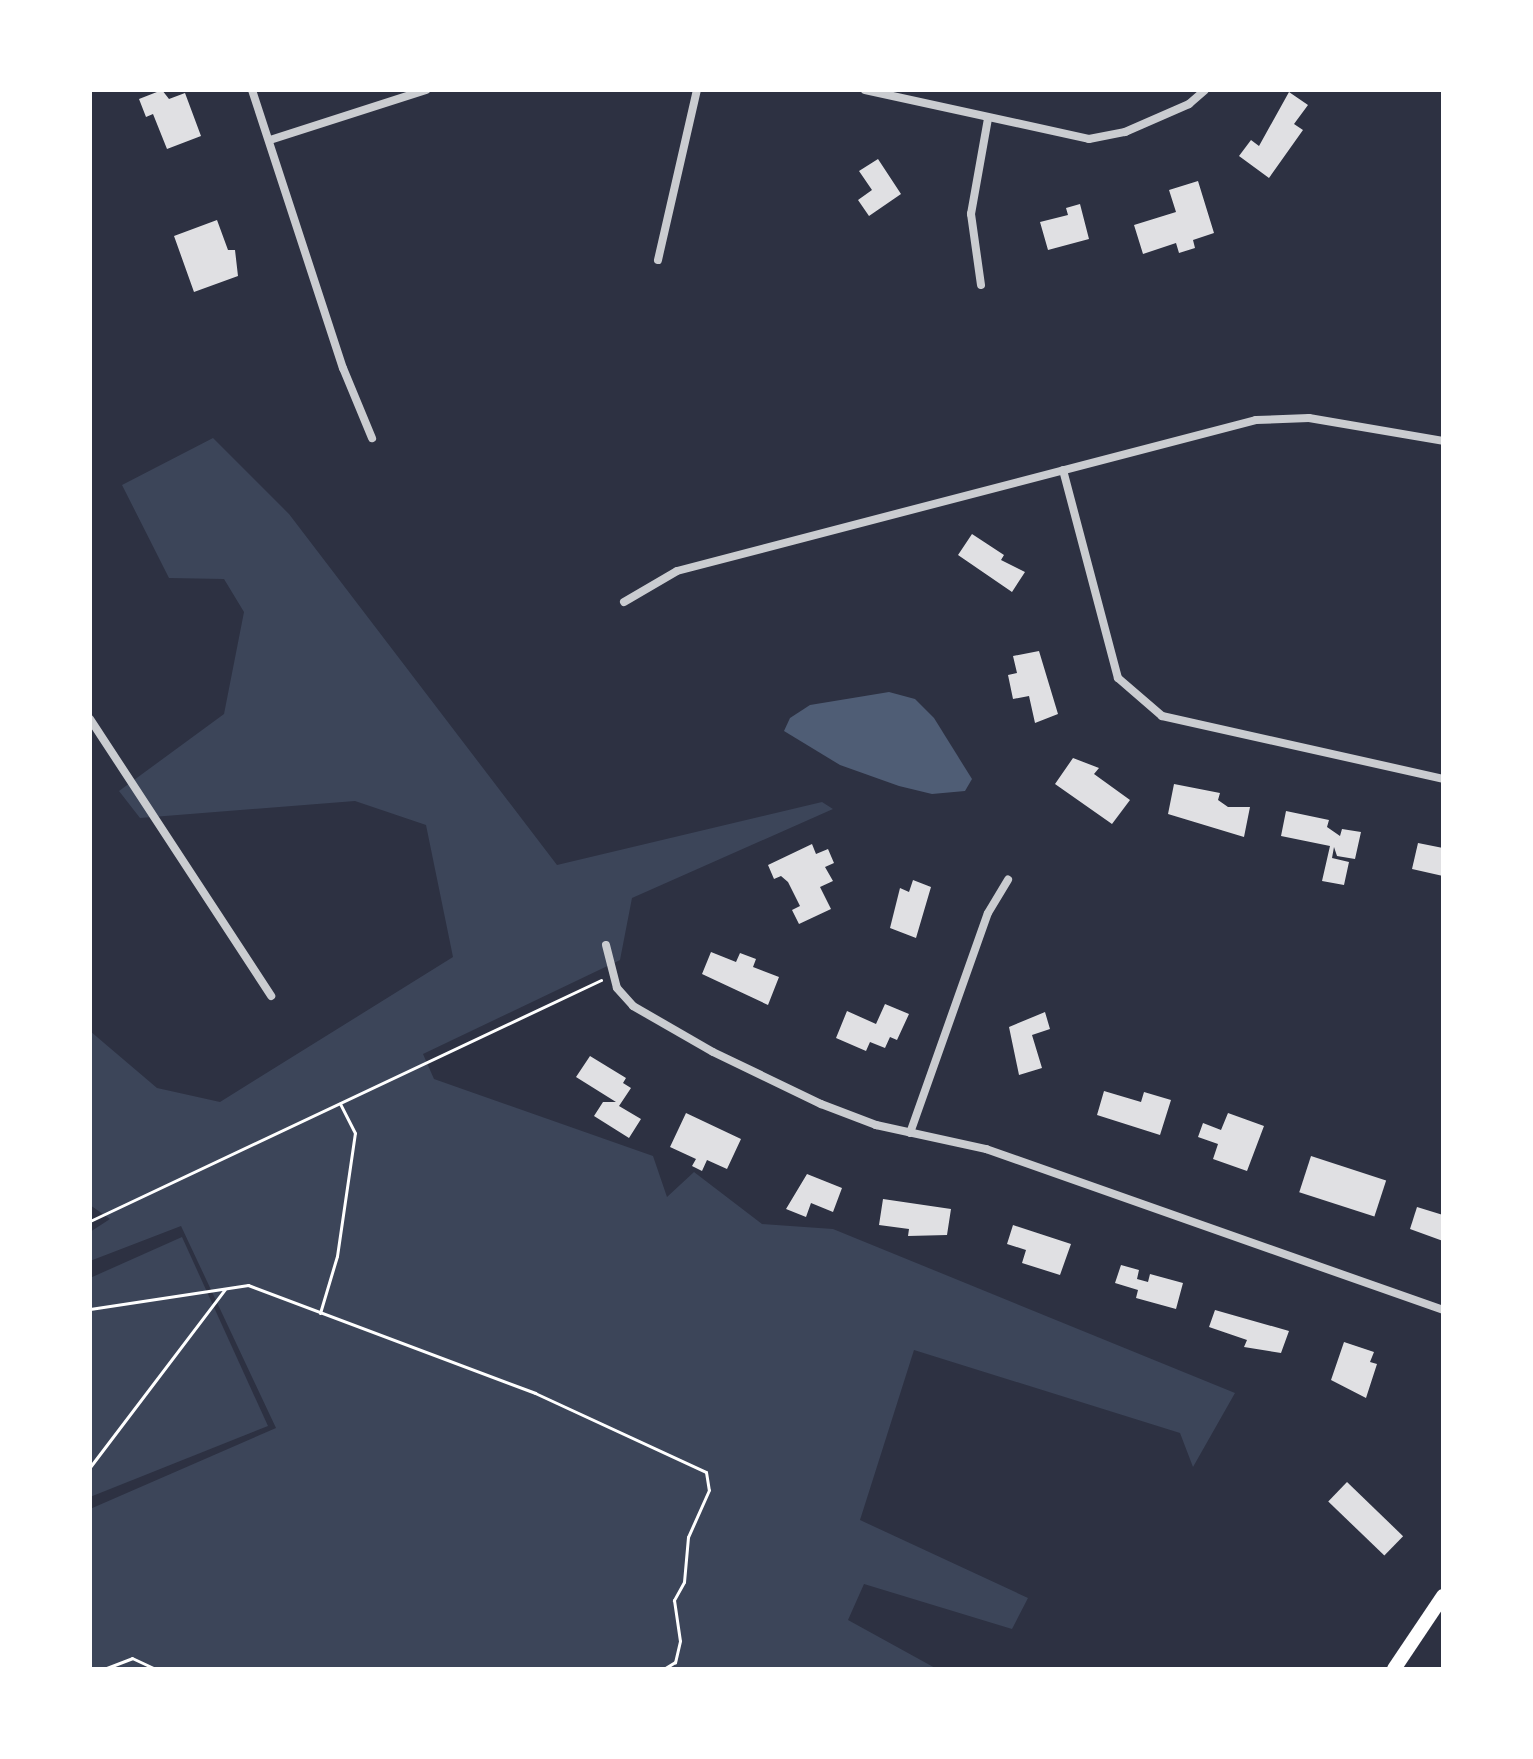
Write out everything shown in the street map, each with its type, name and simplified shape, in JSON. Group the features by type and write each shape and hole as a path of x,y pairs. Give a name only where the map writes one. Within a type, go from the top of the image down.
{"main road":[{"path":"1394,1669 1443,1596"}],"street":[{"path":"252,90 343,368 372,438"},
{"path":"270,140 426,90"},
{"path":"658,260 697,90"},
{"path":"865,90 1089,139 1125,132 1189,104 1205,90"},
{"path":"981,285 971,214 988,119"},
{"path":"624,602 677,571 1256,420 1309,418 1443,441"},
{"path":"1063,470 1118,678 1162,716 1443,779"},
{"path":"90,719 271,996"},
{"path":"910,1133 988,913 1008,880"},
{"path":"606,945 612,974 633,1006 713,1052 821,1104 910,1133 986,1149 1443,1310"}],"path":[{"path":"90,1221 612,974"},
{"path":"320,1313 337,1256 355,1133 340,1104"},
{"path":"90,1309 248,1285 535,1393 706,1472 709,1490 688,1537 684,1582 674,1600 680,1641 675,1662 664,1669"},
{"path":"90,1467 225,1289"},
{"path":"104,1669 132,1658 156,1669"}],"shaded area":[{"path":"213,438 289,514 557,865 822,802 833,809 632,898 620,960 423,1054 434,1079 653,1156 667,1197 694,1172 762,1224 833,1229 1235,1393 1193,1467 1180,1433 914,1350 860,1520 1028,1598 1012,1629 864,1584 848,1620 937,1669 90,1669 90,1509 276,1428 181,1226 90,1261 90,1232 110,1219 90,1205 90,1031 157,1088 220,1102 453,957 426,825 355,801 140,818 119,791 224,714 244,612 224,579 169,578 122,485"},
{"path":"889,692 915,699 934,718 972,779 965,791 932,794 899,786 840,765 784,731 790,718 810,705"},
{"path":"182,1237 268,1426 90,1497 90,1278"}],"building":[{"path":"162,90 169,99 185,93 201,136 167,149 153,114 146,117 139,99"},
{"path":"1289,92 1308,105 1294,124 1303,130 1269,178 1239,156 1251,140 1259,146"},
{"path":"878,159 901,194 869,216 858,200 872,190 859,171"},
{"path":"1198,181 1214,233 1193,240 1195,248 1179,253 1176,243 1143,254 1134,225 1176,212 1169,190"},
{"path":"1080,204 1089,239 1048,250 1040,222 1068,215 1066,208"},
{"path":"217,220 228,250 235,250 238,276 194,292 174,236"},
{"path":"972,534 1004,555 1001,560 1025,572 1012,592 958,555"},
{"path":"1039,651 1058,714 1035,723 1029,696 1013,699 1008,675 1017,673 1013,656"},
{"path":"1073,758 1099,768 1094,774 1130,800 1112,824 1055,784"},
{"path":"1174,784 1220,793 1218,800 1228,807 1250,807 1244,837 1168,814"},
{"path":"1286,811 1329,820 1327,827 1340,836 1342,829 1361,832 1355,859 1337,856 1334,847 1332,858 1349,862 1344,885 1322,881 1330,846 1281,836"},
{"path":"1418,843 1443,848 1443,876 1412,869"},
{"path":"812,844 816,854 828,849 834,863 825,867 833,881 820,887 831,909 799,924 792,910 800,906 788,882 781,876 774,879 768,865"},
{"path":"913,880 931,887 916,938 890,928 900,888 909,892"},
{"path":"711,952 736,962 740,953 756,959 753,967 779,977 768,1005 702,974"},
{"path":"885,1004 909,1014 897,1040 890,1037 885,1048 870,1042 866,1051 836,1038 847,1011 876,1024"},
{"path":"1045,1012 1050,1029 1032,1035 1042,1068 1019,1075 1009,1027"},
{"path":"590,1056 626,1078 623,1083 631,1088 619,1106 641,1119 629,1138 594,1116 603,1102 616,1102 576,1077"},
{"path":"1104,1091 1141,1102 1144,1092 1171,1100 1160,1135 1097,1115"},
{"path":"686,1113 741,1139 727,1169 707,1160 702,1171 692,1166 696,1159 670,1147"},
{"path":"1228,1113 1264,1126 1247,1171 1213,1159 1218,1144 1198,1137 1203,1123 1221,1130"},
{"path":"1311,1156 1386,1180 1374,1217 1299,1192"},
{"path":"807,1174 842,1188 833,1212 811,1203 806,1217 786,1209"},
{"path":"883,1199 951,1209 947,1235 908,1236 909,1229 879,1225"},
{"path":"1417,1207 1443,1215 1443,1241 1410,1229"},
{"path":"1013,1225 1071,1244 1060,1275 1022,1263 1026,1250 1007,1244"},
{"path":"1121,1265 1139,1270 1137,1279 1148,1282 1150,1274 1183,1283 1176,1309 1136,1298 1138,1290 1115,1283"},
{"path":"1215,1310 1289,1331 1281,1353 1244,1347 1247,1340 1209,1327"},
{"path":"1344,1342 1374,1352 1370,1362 1377,1364 1366,1398 1331,1380"},
{"path":"1347,1482 1403,1536 1384,1556 1328,1501"}]}
